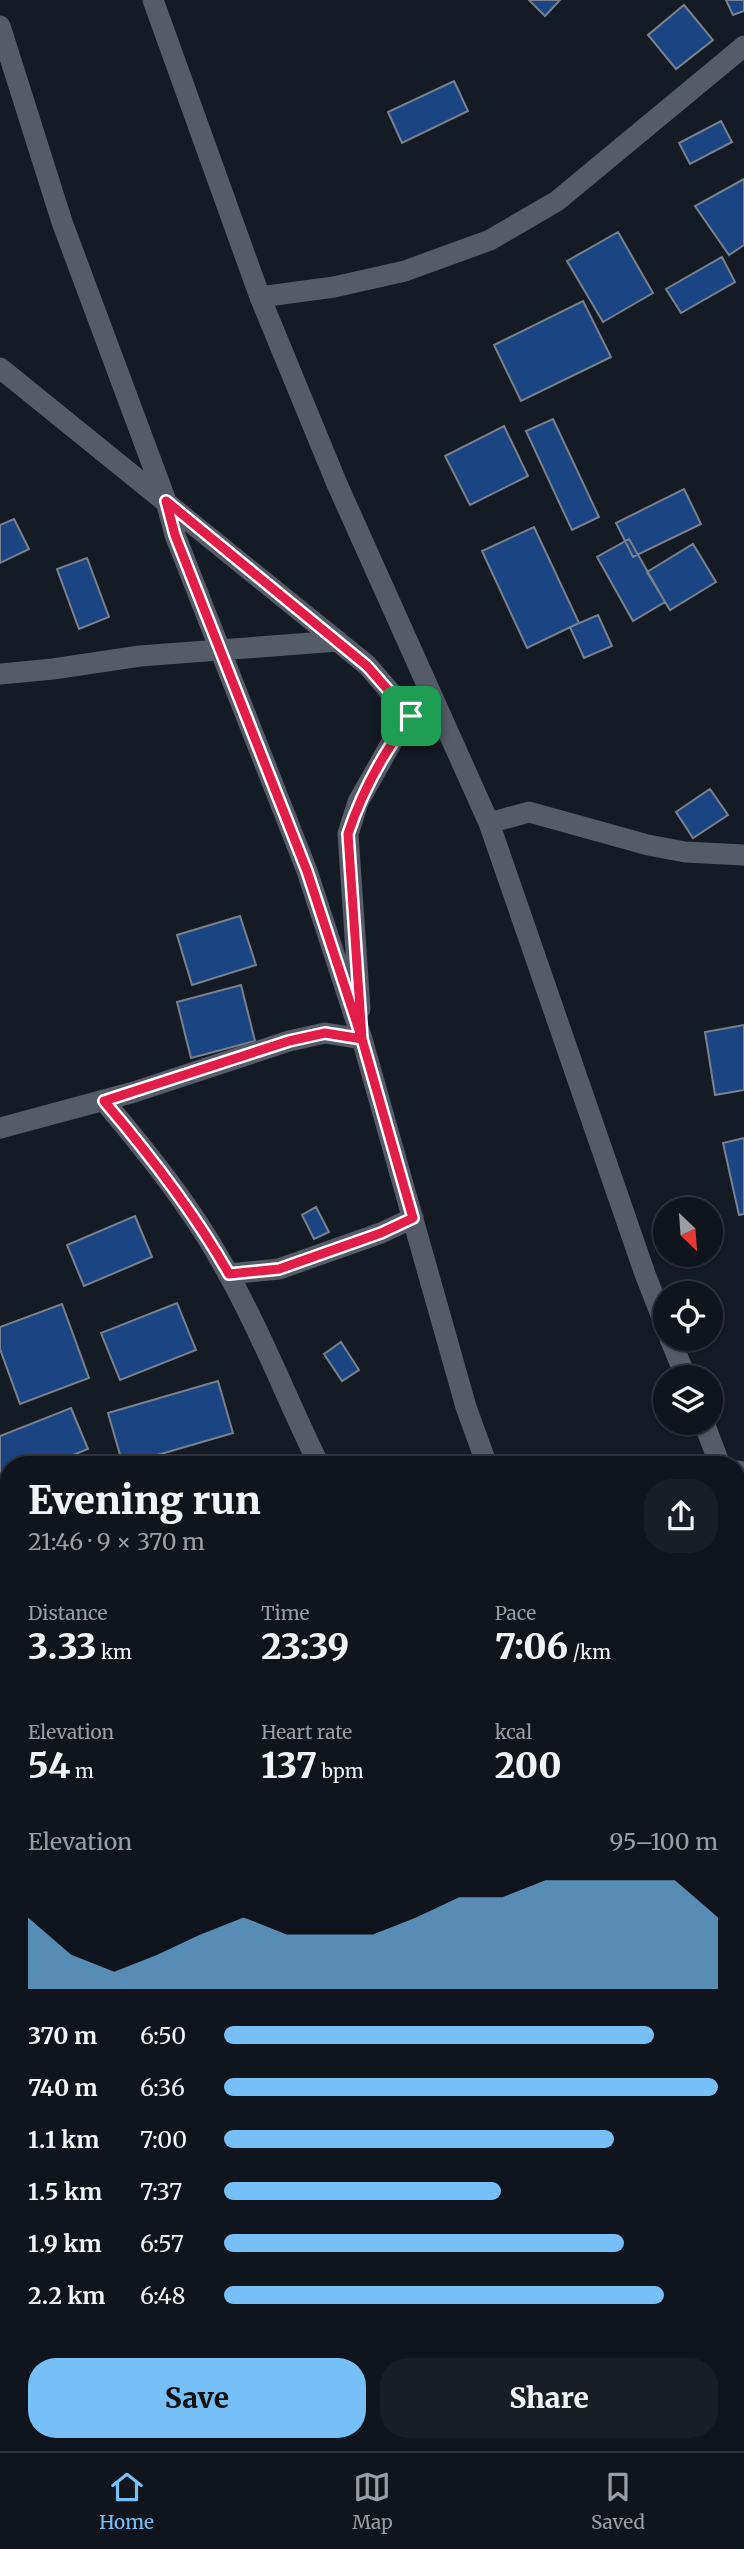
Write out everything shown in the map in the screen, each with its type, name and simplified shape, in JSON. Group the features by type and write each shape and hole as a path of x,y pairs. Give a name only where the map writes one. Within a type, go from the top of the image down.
{"street":[{"path":"153,0 260,297 337,484 489,823 653,1294"},
{"path":"0,26 62,222 166,501 175,535 307,871 362,1039 466,1407 483,1456"},
{"path":"260,297 334,287 405,271 490,240 557,201 744,46"},
{"path":"0,368 338,641 367,666 411,716"},
{"path":"0,674 140,656 338,641"},
{"path":"362,1039 348,834 358,802 393,740 411,716 436,706"},
{"path":"489,823 529,812 648,845 685,852 744,855"},
{"path":"0,1128 104,1101 289,1041 325,1033 362,1039"},
{"path":"104,1101 181,1200 229,1274 254,1322 315,1456"},
{"path":"229,1274 279,1269 369,1238 413,1218"},
{"path":"709,1435 717,1456"}],"building":[{"path":"529,0 560,0 545,16"},
{"path":"726,0 744,0 744,11 733,15"},
{"path":"684,5 713,40 676,69 648,35"},
{"path":"454,81 468,111 402,143 388,112"},
{"path":"721,121 732,142 690,164 679,143"},
{"path":"744,179 744,245 729,255 695,206"},
{"path":"618,232 653,293 603,322 567,261"},
{"path":"722,257 735,282 681,313 666,289"},
{"path":"583,301 611,357 521,401 494,345"},
{"path":"553,419 599,517 572,530 526,431"},
{"path":"504,426 528,476 470,505 445,456"},
{"path":"684,489 701,524 633,557 616,523"},
{"path":"14,519 29,549 0,563 0,525"},
{"path":"534,527 579,623 527,648 482,551"},
{"path":"629,539 665,602 633,621 597,557"},
{"path":"693,544 716,582 670,610 647,572"},
{"path":"87,558 109,617 79,629 57,569"},
{"path":"598,615 612,646 584,658 570,627"},
{"path":"710,789 728,815 693,838 676,812"},
{"path":"240,916 256,965 192,985 177,935"},
{"path":"241,985 255,1041 191,1058 177,1002"},
{"path":"744,1025 744,1090 715,1095 705,1032"},
{"path":"744,1138 744,1214 739,1215 723,1143"},
{"path":"316,1207 329,1232 314,1239 302,1215"},
{"path":"135,1216 152,1257 84,1286 67,1245"},
{"path":"177,1303 196,1350 120,1380 101,1333"},
{"path":"62,1304 89,1378 20,1404 0,1349 0,1327"},
{"path":"341,1342 359,1370 342,1381 324,1354"},
{"path":"218,1381 233,1433 154,1456 120,1456 108,1413"},
{"path":"71,1408 88,1449 70,1456 0,1456 0,1436"}],"route":[{"path":"411,716 367,666 166,501 175,535 307,871 362,1039 413,1218 381,1233 279,1269 229,1274 181,1200 104,1101 289,1041 325,1033 362,1039 348,834 358,802 393,740 411,716"}]}
